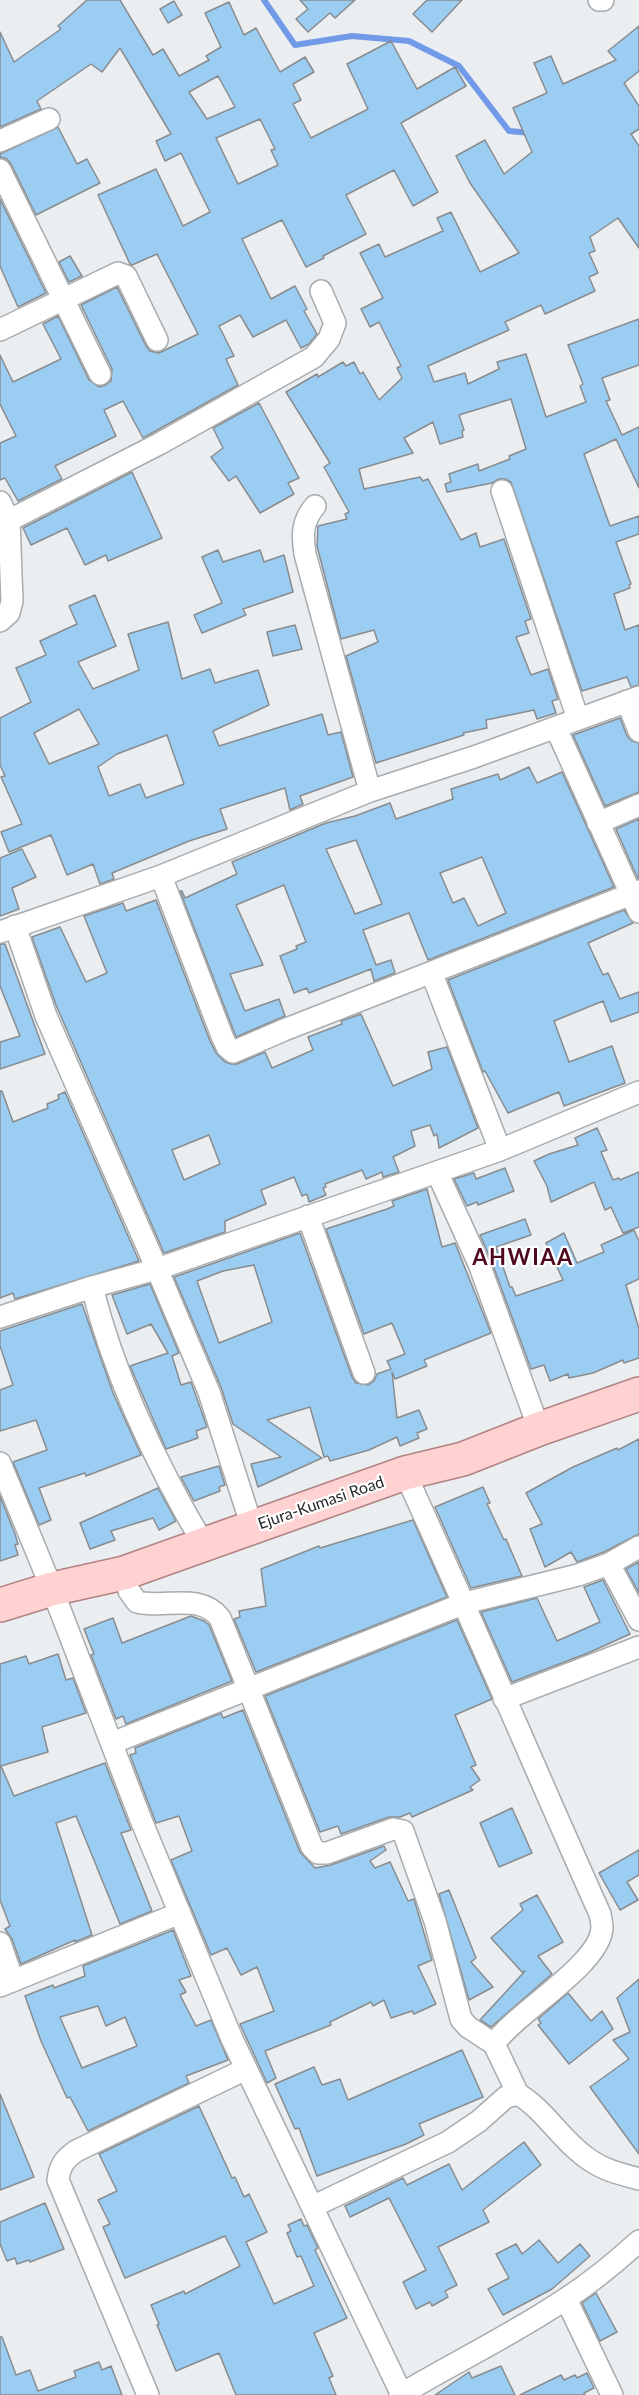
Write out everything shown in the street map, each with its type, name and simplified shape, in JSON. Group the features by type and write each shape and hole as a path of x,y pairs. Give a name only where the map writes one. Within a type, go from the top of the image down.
{"main road":[{"name":"Ejura-Kumasi Road","path":"0,1605 52,1589 124,1573 405,1473 463,1459 539,1429 639,1394"}],"street":[{"path":"0,141 49,119"},
{"path":"0,170 100,374"},
{"path":"0,330 118,273 126,276 157,340"},
{"path":"4,523 170,438 314,357 329,339 334,323 321,291"},
{"path":"502,491 578,719"},
{"path":"0,502 12,601 9,613 0,621"},
{"path":"315,506 306,516 302,533 305,554 370,791"},
{"path":"252,1527 208,1392 157,1269 7,929 161,876 370,791 474,757 633,699 639,731"},
{"path":"161,876 230,1051 242,1049 284,1030 636,899 598,823 556,728"},
{"path":"598,823 639,805"},
{"path":"432,974 500,1150"},
{"path":"0,1317 157,1269 500,1150 639,1092"},
{"path":"437,1172 479,1264 539,1429"},
{"path":"308,1216 364,1373"},
{"path":"92,1287 103,1329 136,1419 179,1503 204,1545"},
{"path":"0,1463 180,1913 246,2069 401,2395 520,2328 566,2299 598,2277 639,2241"},
{"path":"405,1473 465,1603 504,1699 600,1914 602,1930 593,1948 575,1970 507,2028 494,2044"},
{"path":"112,1743 465,1603 578,1575 609,1564 639,1547"},
{"path":"609,1564 639,1620"},
{"path":"124,1573 129,1591 137,1602 150,1605 198,1602 212,1608 220,1618 312,1847 318,1853 327,1853 393,1829 403,1831 435,1921 461,2019 468,2027 494,2044 518,2094 530,2101 585,2158 607,2170 639,2179"},
{"path":"504,1699 639,1647"},
{"path":"0,1943 6,1983 180,1913"},
{"path":"148,2395 58,2180 59,2168 63,2161 76,2151 246,2069"},
{"path":"312,2207 448,2142 479,2121 506,2097 518,2094"},
{"path":"566,2299 612,2395"}],"building":[{"path":"87,0 120,0 153,55 163,49 179,76 209,60 206,56 221,47 205,13 229,2 244,35 256,28 280,72 305,57 314,72 293,84 301,100 293,104 311,138 368,109 347,64 391,41 417,89 455,67 466,86 401,123 438,192 413,206 394,170 346,195 366,234 306,267 282,220 242,239 271,299 295,286 307,309 304,311 317,334 309,344 301,348 286,320 253,337 240,315 219,326 234,356 226,359 238,385 143,438 123,401 104,410 116,436 55,466 62,479 18,501 5,478 0,480 0,443 16,436 0,404 0,355 13,382 61,359 43,324 58,316 89,380 99,387 106,385 111,381 112,369 81,305 117,287 150,351 159,353 198,334 157,254 130,264 98,195 156,169 183,226 210,212 181,153 165,161 156,141 171,134 120,48 102,72 91,64 37,101 41,109 0,127 0,32 14,62 61,29 58,26","holes":["218,76 235,107 207,119 189,92","260,119 275,149 271,150 278,165 238,184 216,138"]},
{"path":"300,0 355,0 335,18 330,13 308,32 296,19 308,9"},
{"path":"427,0 462,0 432,32 413,14"},
{"path":"174,1 182,15 168,23 160,9"},
{"path":"639,26 639,71 624,83 639,106 639,129 631,134 639,146 639,248 618,218 590,237 595,251 589,253 598,273 589,277 595,291 545,314 541,305 505,322 509,330 428,366 434,382 465,373 468,384 499,369 497,362 526,354 546,417 586,402 580,386 583,384 568,345 639,319 639,365 602,378 610,400 606,401 622,435 639,427 639,488 616,439 584,454 610,526 639,516 639,534 616,542 631,584 630,588 614,594 625,630 639,625 639,685 631,687 627,677 582,691 511,482 499,479 492,483 447,492 445,484 451,482 449,474 478,464 479,471 510,459 509,456 526,449 511,399 459,415 464,430 462,431 463,437 440,444 433,422 404,438 413,453 359,469 364,489 420,477 423,481 428,479 461,540 476,533 480,547 504,539 531,619 525,621 529,633 516,637 531,675 548,669 558,699 552,701 556,713 537,719 534,710 486,720 487,728 463,733 464,735 376,763 346,656 378,642 374,630 341,639 317,546 318,526 347,519 345,514 349,512 324,467 330,463 286,392 343,362 346,366 354,362 360,374 363,372 379,400 402,378 397,368 401,366 379,322 370,327 361,309 383,298 360,253 379,244 385,257 443,231 437,218 451,212 480,272 519,253 470,183 456,156 485,140 504,174 532,152 513,108 547,93 534,63 551,56 563,84 616,60 608,51"},
{"path":"58,127 77,164 87,159 100,183 36,215 11,164 7,159 0,157 0,154"},
{"path":"0,199 46,293 18,307 0,266"},
{"path":"70,256 82,276 69,282 59,262"},
{"path":"259,403 299,478 288,483 294,494 260,513 236,476 229,481 211,457 223,448 213,428"},
{"path":"132,472 162,538 108,561 106,555 85,565 67,528 31,545 23,528"},
{"path":"218,550 223,562 260,550 264,562 284,555 293,592 243,609 246,615 202,633 194,615 222,603 202,557"},
{"path":"95,595 116,646 78,662 93,689 139,670 128,634 168,622 182,679 210,669 215,683 258,670 269,705 213,731 219,746 322,714 328,735 341,732 353,777 300,796 303,804 290,810 285,788 220,809 227,829 189,841 112,873 114,879 100,884 93,864 67,875 51,835 9,852 1,832 22,824 1,777 5,776 0,765 0,718 31,702 16,668 46,655 40,641 77,624 69,606","holes":["79,709 99,744 49,764 34,733","167,735 184,784 146,798 140,784 109,796 98,767 117,754"]},
{"path":"295,625 302,649 273,656 267,632"},
{"path":"620,718 627,736 639,743 639,792 605,806 573,735"},
{"path":"529,767 537,783 562,772 614,887 428,960 409,913 363,930 376,965 391,960 395,973 374,981 371,969 309,993 307,988 294,993 280,956 297,949 296,946 306,942 284,885 236,905 263,965 230,974 245,1011 279,999 285,1016 236,1037 180,891 185,898 237,874 232,862 326,823 355,816 390,803 396,819 453,799 451,789 498,774 500,780","holes":["356,840 382,904 355,914 326,849","482,857 506,913 478,926 464,898 453,903 440,873"]},
{"path":"639,819 639,879 638,879 616,829"},
{"path":"22,849 36,877 12,888 19,909 0,916 0,858"},
{"path":"156,900 210,1041 216,1053 225,1062 237,1064 265,1052 272,1068 313,1050 308,1037 361,1014 393,1086 432,1069 428,1052 447,1047 478,1128 439,1148 437,1134 434,1136 430,1125 411,1131 415,1146 393,1157 399,1172 383,1177 382,1172 366,1179 362,1170 325,1184 326,1187 323,1188 326,1195 309,1202 307,1194 302,1196 294,1177 261,1190 266,1204 225,1221 225,1232 164,1253 56,1005 32,937 60,927 86,982 107,973 84,916 123,903 126,911","holes":["209,1135 220,1164 184,1180 172,1150"]},
{"path":"624,910 633,923 588,943 603,975 608,973 620,999 639,992 639,1012 611,1022 603,1001 554,1021 569,1062 612,1046 625,1083 564,1106 559,1092 508,1113 485,1071 483,1072 448,980"},
{"path":"0,944 5,944 45,1054 0,1069 0,1042 20,1036 0,986"},
{"path":"0,1091 2,1091 13,1122 48,1108 47,1104 59,1099 58,1095 65,1092 139,1261 15,1299 13,1293 0,1298"},
{"path":"597,1128 607,1150 601,1152 613,1180 619,1178 620,1180 639,1172 639,1227 623,1233 611,1207 605,1210 594,1182 551,1202 547,1186 534,1161 578,1145 575,1138"},
{"path":"505,1168 514,1191 478,1205 477,1202 467,1206 454,1179 474,1173 476,1179"},
{"path":"427,1189 442,1247 455,1243 491,1333 424,1360 427,1366 395,1379 392,1372 397,1418 419,1410 427,1429 417,1433 419,1438 400,1446 397,1437 369,1450 330,1461 328,1456 324,1457 310,1407 267,1420 322,1458 258,1487 251,1464 281,1457 233,1424 221,1387 174,1277 300,1233 352,1377 356,1383 368,1385 374,1381 377,1374 391,1369 387,1361 405,1354 392,1323 364,1334 326,1229 387,1209 394,1206 392,1201","holes":["254,1265 272,1322 219,1343 197,1281 223,1271"]},
{"path":"525,1219 531,1235 496,1247 510,1287 516,1296 563,1280 546,1243 564,1233 577,1263 604,1252 601,1245 634,1230 639,1241 639,1279 626,1285 639,1329 639,1358 624,1363 623,1360 593,1373 569,1378 568,1374 550,1381 544,1365 531,1369 480,1235"},
{"path":"150,1284 179,1353 172,1356 181,1385 191,1382 207,1427 196,1431 198,1438 166,1449 130,1366 168,1353 151,1324 127,1334 112,1295"},
{"path":"82,1304 113,1393 141,1455 86,1476 85,1473 39,1488 51,1520 39,1525 13,1462 47,1450 36,1420 0,1431 0,1390 13,1385 0,1346 0,1331"},
{"path":"639,1439 639,1534 604,1552 577,1562 571,1552 545,1567 530,1529 542,1524 526,1493 573,1467 617,1448 618,1450"},
{"path":"219,1466 225,1485 219,1487 220,1491 194,1501 181,1477"},
{"path":"483,1487 490,1503 487,1504 522,1576 471,1588 435,1507"},
{"path":"158,1488 176,1521 159,1530 153,1518 111,1531 115,1540 90,1549 80,1523"},
{"path":"0,1496 15,1534 18,1555 0,1561"},
{"path":"413,1520 447,1597 256,1672 234,1619 240,1617 239,1611 266,1606 261,1569 319,1546 320,1548"},
{"path":"639,1562 639,1593 626,1569"},
{"path":"603,1580 630,1634 512,1682 481,1612 537,1598 557,1641 600,1622 584,1587"},
{"path":"191,1616 209,1625 232,1681 126,1724 123,1716 116,1719 91,1655 94,1654 84,1629 113,1618 122,1643"},
{"path":"457,1620 492,1699 455,1715 476,1765 471,1767 480,1780 470,1787 473,1790 412,1817 410,1813 400,1817 389,1817 341,1834 338,1826 320,1832 265,1696"},
{"path":"58,1654 66,1680 73,1678 86,1713 42,1727 48,1752 1,1766 14,1796 105,1763 131,1830 121,1833 152,1911 120,1924 76,1816 56,1823 92,1935 21,1964 12,1939 5,1929 10,1926 0,1900 0,1664 26,1656 29,1664"},
{"path":"243,1710 300,1852 315,1868 331,1865 384,1846 386,1850 370,1861 375,1868 390,1862 408,1901 414,1899 432,1960 418,1966 436,2004 414,2014 412,2011 391,2018 384,2000 373,2006 371,2002 330,2022 331,2025 265,2051 276,2078 267,2083 240,2024 274,2011 257,1967 241,1975 227,1948 211,1955 171,1860 192,1851 179,1816 156,1823 130,1755 136,1753 135,1748 221,1713 223,1718"},
{"path":"512,1808 532,1853 499,1867 480,1823"},
{"path":"639,1850 639,1875 627,1882 638,1900 620,1910 599,1873"},
{"path":"449,1890 476,1958 471,1962 493,1987 469,2000 439,1894"},
{"path":"537,1895 563,1942 538,1956 552,1974 491,2027 480,2020 525,1971 522,1972 491,1938 523,1910 520,1904"},
{"path":"173,1930 191,1976 179,1980 186,1992 180,1995 196,2026 211,2020 228,2060 186,2076 189,2083 88,2131 70,2097 67,2098 41,2041 25,1996 85,1976 83,1966","holes":["98,2006 106,2026 125,2017 137,2046 82,2068 60,2017"]},
{"path":"639,1979 639,2154 590,2087 629,2059 613,2040 630,2032 617,1998"},
{"path":"568,1993 591,2021 602,2011 613,2029 569,2064 538,2025 541,2023 538,2019"},
{"path":"462,2050 483,2097 419,2124 424,2135 406,2144 317,2176 299,2128 295,2129 275,2084 314,2067 322,2085 340,2079 348,2100"},
{"path":"0,2094 34,2177 0,2190"},
{"path":"199,2106 232,2178 235,2177 244,2197 249,2194 267,2232 246,2242 274,2304 314,2286 301,2256 297,2257 287,2233 291,2231 288,2225 301,2219 304,2226 307,2225 318,2248 315,2250 347,2318 314,2333 333,2376 329,2378 336,2395 236,2395 219,2353 176,2371 151,2305 184,2291 185,2294 240,2266 225,2236 125,2278 103,2227 110,2224 98,2200 117,2191 99,2154"},
{"path":"524,2142 541,2165 483,2210 489,2222 438,2247 457,2285 445,2291 448,2297 432,2306 430,2302 416,2309 403,2282 426,2270 389,2198 350,2217 345,2206 403,2178 407,2185 449,2164 462,2190"},
{"path":"45,2203 64,2249 30,2262 29,2260 17,2264 15,2258 7,2261 0,2244 0,2222"},
{"path":"539,2240 558,2263 580,2244 590,2256 552,2289 503,2315 488,2289 509,2278 496,2254 516,2244 522,2254"},
{"path":"596,2293 617,2332 600,2341 582,2303"},
{"path":"0,2337 2,2337 16,2375 30,2370 38,2391 76,2377 74,2371 99,2362 102,2370 111,2366 122,2395 0,2395"},
{"path":"501,2366 515,2395 435,2395 469,2372 472,2378"},
{"path":"587,2373 594,2388 584,2393 585,2395 520,2395 561,2375 564,2380 575,2375 577,2378"}],"waterway":[{"path":"264,0 295,45 352,36 409,41 459,66 509,131 531,133"}],"district":[{"name":"AHWIAA","path":"523,1258"}]}
